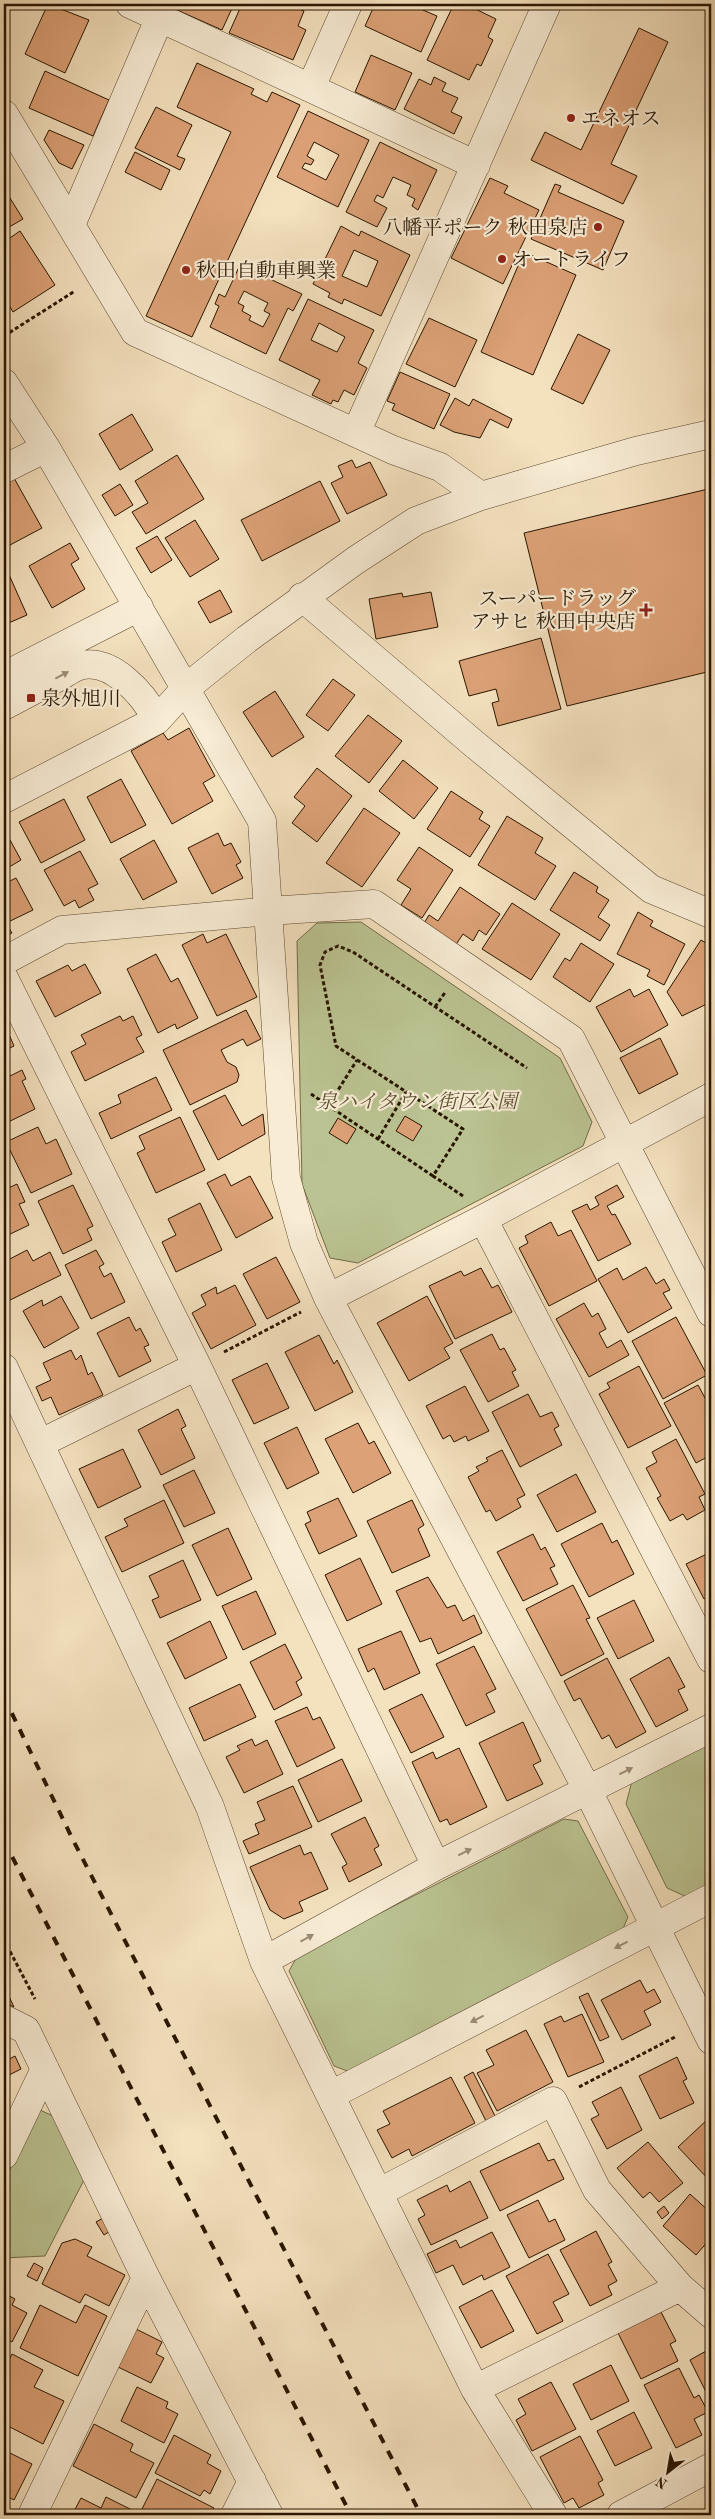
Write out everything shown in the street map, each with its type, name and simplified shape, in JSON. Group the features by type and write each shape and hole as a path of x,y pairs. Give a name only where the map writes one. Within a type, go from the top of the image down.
{"street":[{"path":"311,87 348,4"},
{"path":"356,432 547,4"},
{"path":"70,225 145,8 476,165"},
{"path":"4,114 135,332 393,450 440,467 482,496"},
{"path":"4,383 46,448 262,821 286,1178 304,1244 328,1298 588,1790 654,1928 707,2031"},
{"path":"4,799 153,713 302,597 416,521 482,496 636,451 711,434"},
{"path":"4,469 46,448"},
{"path":"302,597 473,743 651,889 711,914"},
{"path":"4,661 135,600"},
{"path":"4,676 135,600"},
{"path":"4,706 80,666 96,665 109,669 131,685 153,713"},
{"path":"4,780 153,713"},
{"path":"4,961 62,930 269,911 374,904 571,1039 711,1313"},
{"path":"4,978 197,1366 436,1866"},
{"path":"328,1298 483,1219 711,1097"},
{"path":"483,1219 711,1659"},
{"path":"41,1443 197,1366"},
{"path":"4,1368 41,1443 210,1807 264,1961 475,2389 553,2515"},
{"path":"264,1961 436,1866 711,1728"},
{"path":"331,2095 711,1898"},
{"path":"4,2019 26,2030 146,2278 269,2515"},
{"path":"4,2155 45,2069"},
{"path":"378,2194 553,2101 598,2190 640,2243 680,2287 711,2314"},
{"path":"32,2515 146,2278"},
{"path":"475,2389 680,2287"},
{"path":"621,2515 711,2467"},
{"path":"235,2515 252,2481"}],"path":[{"path":"4,336 100,274"},
{"path":"433,1176 463,1129 336,1046 320,965 325,952 338,946 353,952 527,1068"},
{"path":"328,1106 357,1060"},
{"path":"280,1074 433,1176 461,1192 483,1219"},
{"path":"378,1139 406,1092"},
{"path":"197,1366 328,1298"},
{"path":"553,2101 707,2031"}],"green space":[{"name":"泉ハイタウン街区公園","path":"361,922 560,1058 592,1122 583,1146 358,1263 330,1258 302,1184 297,941 317,923"},
{"path":"711,1741 711,1887 689,1898 667,1888 626,1804 632,1781"},
{"path":"564,1819 578,1821 628,1917 622,1931 350,2072 334,2066 289,1971 298,1955"},
{"path":"38,2109 55,2117 85,2178 45,2256 4,2258 4,2182"}],"building":[{"path":"48,4 89,20 65,73 25,54"},
{"path":"179,4 234,4 222,30 177,10"},
{"path":"242,4 287,4 304,11 298,26 306,30 293,60 229,33"},
{"path":"375,4 409,4 437,16 421,52 365,26"},
{"path":"454,4 465,4 496,19 488,37 493,40 481,66 477,64 469,80 427,60"},
{"path":"639,28 668,42 611,164 637,176 623,204 531,160 545,132 581,150"},
{"path":"371,55 412,73 395,110 355,92"},
{"path":"197,63 254,89 251,94 267,102 272,92 300,105 192,337 146,316 231,132 177,107"},
{"path":"45,71 109,100 93,136 29,108"},
{"path":"434,77 446,83 442,91 458,98 451,112 462,117 454,134 404,109 419,79 431,85"},
{"path":"156,107 192,125 177,156 185,159 180,170 135,148"},
{"path":"308,111 369,140 338,207 277,177","holes":["314,142 339,155 326,180 302,168 305,163 311,165 314,160 307,156"]},
{"path":"49,130 84,145 72,169 59,163 44,140"},
{"path":"380,142 437,170 418,210 412,206 415,199 407,195 411,185 393,177 383,198 377,195 374,201 387,208 377,227 346,212"},
{"path":"135,152 170,170 161,190 125,172"},
{"path":"490,178 508,186 504,193 539,210 503,284 451,258"},
{"path":"555,184 561,186 558,192 624,221 603,270 531,239"},
{"path":"4,191 23,219 4,230"},
{"path":"341,226 359,236 361,231 410,255 381,316 344,299 342,304 328,297 330,293 313,284","holes":["354,250 378,261 367,287 342,276"]},
{"path":"20,231 55,285 13,312 4,297 4,260 6,258 4,242"},
{"path":"524,252 576,275 533,375 481,352"},
{"path":"240,265 302,294 293,311 288,308 266,354 210,327 219,306 215,304 219,294 225,297","holes":["244,291 268,303 264,311 270,314 263,327 249,320 251,316 242,311 244,306 238,303"]},
{"path":"308,299 374,330 358,363 367,368 354,395 344,390 338,402 333,400 331,404 312,395 320,380 279,360","holes":["319,323 345,337 337,352 311,340"]},
{"path":"429,318 477,340 455,387 406,364"},
{"path":"578,334 610,350 583,404 551,389"},
{"path":"400,372 450,394 434,429 392,410 395,404 387,401"},
{"path":"455,398 469,406 473,399 512,419 508,428 490,419 480,438 454,432 440,425"},
{"path":"132,414 153,450 120,470 99,434"},
{"path":"177,455 204,499 146,534 132,512 148,503 135,481"},
{"path":"352,460 356,468 370,462 387,495 347,514 331,483 343,477 338,466"},
{"path":"14,478 42,528 10,545 4,534 4,483"},
{"path":"320,481 340,521 262,561 241,520"},
{"path":"120,484 133,505 115,516 102,495"},
{"path":"708,489 711,501 711,671 567,706 524,533"},
{"path":"195,520 219,559 190,577 165,538"},
{"path":"157,536 172,560 151,573 136,548"},
{"path":"70,543 79,559 71,564 85,589 52,608 29,566"},
{"path":"6,568 27,615 4,625 4,569"},
{"path":"220,590 232,612 210,623 198,602"},
{"path":"431,592 438,627 376,639 369,599 402,593 403,597"},
{"path":"541,638 561,709 498,726 492,703 499,701 496,689 469,696 459,661"},
{"path":"333,679 355,695 328,731 306,715"},
{"path":"275,691 304,737 272,757 243,712"},
{"path":"368,715 402,741 369,783 335,756"},
{"path":"189,728 215,776 203,783 213,801 172,824 131,751 163,733 168,740"},
{"path":"403,760 438,788 414,819 379,791"},
{"path":"317,768 352,796 317,842 292,823 305,806 294,797"},
{"path":"121,779 146,825 111,843 87,797"},
{"path":"451,791 483,812 479,819 490,826 470,857 427,829"},
{"path":"64,799 85,840 41,863 19,822"},
{"path":"364,808 400,833 362,887 326,863"},
{"path":"507,816 543,838 535,853 556,866 535,900 478,865"},
{"path":"4,829 21,860 4,870"},
{"path":"218,833 224,846 231,843 241,862 236,865 243,878 212,894 188,848"},
{"path":"154,840 177,882 143,900 120,859"},
{"path":"419,847 453,870 422,918 401,905 411,889 397,880"},
{"path":"80,851 98,884 88,889 94,900 79,908 75,900 64,906 44,870"},
{"path":"574,872 598,887 596,892 609,900 598,917 610,925 600,941 550,910"},
{"path":"16,878 33,910 6,923 12,933 4,937 4,884"},
{"path":"460,887 500,914 486,935 479,930 473,941 463,934 455,946 423,925 429,915 438,921"},
{"path":"512,903 560,934 531,980 482,949"},
{"path":"638,912 653,921 650,926 685,944 664,985 647,976 650,970 617,954"},
{"path":"203,934 207,943 226,934 257,997 217,1016 182,945"},
{"path":"701,940 711,946 711,1002 682,1016 667,992"},
{"path":"581,943 614,964 590,1002 553,977 565,958 570,961"},
{"path":"156,954 171,982 178,978 198,1018 177,1029 175,1024 158,1033 127,969"},
{"path":"85,964 101,993 55,1017 36,981 68,965 72,971"},
{"path":"630,989 634,997 649,989 668,1025 621,1052 596,1007"},
{"path":"246,1010 261,1039 247,1046 243,1039 221,1050 227,1062 236,1067 239,1075 237,1082 190,1105 163,1050"},
{"path":"120,1016 123,1021 133,1016 142,1035 136,1038 144,1052 85,1081 71,1052 86,1044 81,1035"},
{"path":"4,1026 14,1046 4,1051"},
{"path":"660,1038 678,1074 639,1094 620,1058"},
{"path":"22,1070 26,1079 22,1081 35,1109 4,1124 4,1079"},
{"path":"156,1077 172,1110 111,1139 99,1113 121,1103 118,1095"},
{"path":"225,1095 242,1126 263,1114 265,1134 218,1160 193,1111"},
{"path":"405,1116 422,1126 413,1141 396,1131"},
{"path":"180,1117 205,1170 156,1193 137,1153 145,1149 139,1136"},
{"path":"338,1118 356,1129 347,1144 329,1133"},
{"path":"38,1127 46,1144 56,1139 72,1174 31,1193 6,1142"},
{"path":"225,1174 231,1186 250,1176 273,1218 236,1238 207,1183"},
{"path":"17,1184 25,1202 19,1204 29,1225 4,1237 4,1190"},
{"path":"73,1185 93,1226 87,1229 92,1240 63,1254 38,1201"},
{"path":"617,1185 624,1197 607,1206 612,1215 615,1214 631,1244 598,1261 572,1211 587,1204 590,1210 599,1205 595,1197"},
{"path":"200,1203 222,1250 176,1272 162,1242 176,1235 168,1219"},
{"path":"551,1222 558,1236 571,1230 597,1281 549,1306 519,1248 528,1243 525,1236"},
{"path":"27,1250 33,1261 50,1252 61,1275 4,1303 4,1272 10,1269 6,1261"},
{"path":"96,1250 104,1264 99,1267 104,1277 111,1273 125,1302 91,1319 65,1265"},
{"path":"276,1257 300,1302 267,1319 243,1274"},
{"path":"646,1267 656,1284 664,1279 670,1290 663,1293 672,1308 628,1333 598,1279 617,1268 623,1280"},
{"path":"481,1268 492,1288 498,1285 512,1312 455,1339 429,1286 461,1271 464,1276"},
{"path":"235,1285 256,1325 211,1349 192,1313 206,1305 201,1295 216,1287 217,1294"},
{"path":"61,1296 79,1328 44,1348 23,1311 42,1300 43,1306"},
{"path":"427,1296 453,1343 444,1348 450,1358 409,1381 377,1323"},
{"path":"584,1303 592,1317 598,1313 606,1329 599,1333 607,1348 621,1340 629,1355 589,1377 556,1319"},
{"path":"129,1317 136,1331 140,1328 149,1345 144,1347 151,1361 119,1377 97,1333"},
{"path":"676,1317 707,1375 663,1399 632,1341"},
{"path":"492,1334 500,1350 504,1348 516,1370 512,1372 519,1386 488,1402 460,1350"},
{"path":"319,1335 334,1364 337,1360 353,1392 315,1411 285,1352"},
{"path":"71,1350 76,1360 81,1355 88,1375 92,1372 103,1395 59,1415 51,1397 42,1401 36,1387 51,1380 43,1363"},
{"path":"267,1363 289,1408 254,1424 232,1380"},
{"path":"639,1366 671,1426 628,1448 599,1394 610,1388 607,1383"},
{"path":"698,1385 711,1409 711,1455 696,1463 664,1403"},
{"path":"465,1386 489,1431 468,1441 466,1436 454,1442 450,1435 443,1439 426,1406"},
{"path":"528,1394 540,1417 552,1412 559,1426 554,1429 562,1445 520,1467 492,1412"},
{"path":"178,1409 186,1426 181,1429 195,1458 161,1475 138,1430"},
{"path":"358,1423 369,1444 374,1441 391,1473 353,1493 325,1439"},
{"path":"297,1427 319,1473 287,1489 264,1443"},
{"path":"676,1439 705,1494 699,1497 705,1510 687,1520 683,1514 670,1521 657,1498 661,1496 646,1468 657,1462 652,1452"},
{"path":"123,1449 141,1487 98,1508 79,1469"},
{"path":"502,1450 525,1495 517,1499 521,1507 496,1521 490,1510 486,1512 468,1477 479,1471 476,1467 488,1461 486,1458"},
{"path":"194,1470 215,1513 184,1527 163,1485"},
{"path":"576,1474 596,1512 557,1532 537,1495"},
{"path":"338,1498 357,1536 319,1554 305,1524 311,1521 307,1512"},
{"path":"164,1500 184,1543 122,1572 105,1537 128,1526 124,1519"},
{"path":"412,1500 424,1525 418,1529 430,1556 392,1573 367,1521"},
{"path":"602,1523 612,1543 617,1540 634,1574 589,1597 561,1544"},
{"path":"228,1528 252,1579 217,1596 192,1545"},
{"path":"533,1534 541,1550 545,1547 555,1566 550,1568 558,1584 523,1601 497,1552"},
{"path":"711,1552 711,1595 704,1599 686,1564"},
{"path":"360,1558 382,1604 347,1621 325,1575"},
{"path":"183,1560 201,1600 160,1618 152,1600 159,1597 149,1576"},
{"path":"428,1577 447,1608 455,1605 463,1621 474,1615 482,1633 438,1654 431,1638 420,1642 396,1591"},
{"path":"573,1585 590,1618 586,1619 604,1654 561,1676 526,1609"},
{"path":"256,1591 276,1634 243,1650 222,1606"},
{"path":"634,1600 654,1641 618,1659 597,1618"},
{"path":"210,1621 227,1658 185,1679 167,1643"},
{"path":"401,1631 420,1673 384,1690 374,1668 368,1672 358,1649"},
{"path":"285,1644 302,1678 296,1682 302,1695 274,1710 250,1662"},
{"path":"474,1646 496,1689 486,1694 495,1712 466,1726 436,1664"},
{"path":"669,1657 685,1687 678,1690 688,1710 656,1727 630,1679"},
{"path":"607,1658 646,1732 616,1748 609,1735 602,1739 580,1698 574,1701 564,1681"},
{"path":"240,1684 256,1717 204,1741 189,1708"},
{"path":"422,1694 444,1737 411,1753 389,1710"},
{"path":"307,1707 313,1720 320,1717 335,1748 297,1767 275,1721"},
{"path":"523,1722 541,1761 533,1765 543,1784 507,1801 479,1743"},
{"path":"252,1739 255,1746 267,1740 283,1774 244,1793 226,1757 240,1750 237,1746"},
{"path":"459,1748 487,1807 450,1825 447,1819 440,1822 412,1762 433,1752 436,1759"},
{"path":"342,1759 362,1801 318,1822 298,1780"},
{"path":"293,1786 312,1827 249,1854 243,1841 259,1834 255,1824 265,1820 257,1802"},
{"path":"365,1817 379,1846 374,1849 382,1865 349,1882 342,1867 347,1864 331,1834"},
{"path":"300,1845 304,1855 311,1852 328,1889 299,1902 303,1911 284,1919 270,1910 250,1867"},
{"path":"640,1980 647,1993 654,1989 661,2002 644,2011 651,2025 622,2040 601,2000"},
{"path":"4,1986 14,2007 4,2002"},
{"path":"588,1993 609,2037 600,2041 579,1997"},
{"path":"582,2014 604,2062 568,2077 544,2024 561,2016 564,2022"},
{"path":"526,2030 553,2082 497,2111 477,2073 494,2065 486,2050"},
{"path":"15,2056 21,2069 7,2076 4,2062"},
{"path":"677,2057 687,2079 683,2081 694,2103 660,2119 639,2076"},
{"path":"473,2072 495,2116 486,2121 464,2077"},
{"path":"451,2077 475,2123 412,2156 409,2149 392,2158 377,2130 390,2124 383,2111"},
{"path":"621,2087 642,2130 607,2149 591,2119 599,2115 592,2102"},
{"path":"708,2119 711,2123 711,2182 678,2147"},
{"path":"648,2142 683,2183 659,2202 650,2192 643,2198 617,2168"},
{"path":"539,2143 548,2161 554,2159 564,2179 500,2211 480,2171"},
{"path":"470,2181 488,2218 431,2245 418,2219 425,2215 417,2200 447,2185 450,2192"},
{"path":"690,2194 711,2213 711,2238 696,2255 663,2226"},
{"path":"538,2200 549,2222 555,2219 565,2240 529,2258 507,2215"},
{"path":"664,2206 669,2213 662,2219 657,2212"},
{"path":"103,2218 110,2231 104,2235 96,2222"},
{"path":"596,2231 612,2262 608,2264 617,2281 608,2286 612,2295 590,2306 560,2250"},
{"path":"492,2232 510,2267 484,2280 482,2275 463,2285 453,2265 436,2273 427,2254 456,2240 460,2248"},
{"path":"75,2239 92,2247 87,2256 125,2275 109,2306 85,2294 80,2303 42,2284 62,2243"},
{"path":"548,2254 569,2294 553,2302 563,2321 537,2334 506,2276"},
{"path":"34,2263 43,2268 37,2281 27,2276"},
{"path":"492,2290 514,2331 481,2348 459,2307"},
{"path":"4,2293 15,2299 12,2305 27,2313 12,2342 4,2337"},
{"path":"40,2305 76,2323 85,2305 107,2316 78,2376 20,2348"},
{"path":"661,2312 676,2341 670,2344 678,2361 641,2379 618,2333"},
{"path":"134,2328 162,2342 156,2354 164,2358 151,2383 116,2366"},
{"path":"708,2350 711,2357 711,2402 690,2360"},
{"path":"12,2354 43,2370 34,2387 64,2401 43,2444 4,2424 4,2370"},
{"path":"611,2365 629,2401 591,2420 573,2384"},
{"path":"679,2368 694,2398 699,2395 708,2412 694,2419 702,2435 676,2448 644,2385"},
{"path":"551,2382 576,2429 532,2451 516,2420 526,2414 518,2399"},
{"path":"137,2387 168,2402 166,2408 178,2414 164,2443 121,2421"},
{"path":"634,2412 652,2448 615,2466 597,2431"},
{"path":"94,2424 133,2444 130,2451 154,2463 136,2498 73,2466"},
{"path":"174,2435 211,2455 207,2463 221,2471 210,2494 204,2490 200,2496 155,2473"},
{"path":"580,2436 603,2480 598,2483 604,2495 579,2508 573,2498 564,2503 540,2457"},
{"path":"4,2450 32,2464 14,2500 4,2495"},
{"path":"157,2479 214,2508 210,2515 139,2515"},
{"path":"106,2497 136,2512 135,2515 72,2515 81,2498 101,2508"}],"railway":[{"path":"4,1697 73,1840 421,2515"},
{"path":"4,1841 351,2515"}],"place":[{"name":"エネオス","path":"571,118"},
{"name":"八幡平ポーク 秋田泉店","path":"598,227"},
{"name":"オートライフ","path":"502,259"},
{"name":"秋田自動車興業","path":"186,270"},
{"name":"スーパードラッグ アサヒ 秋田中央店","path":"646,610"},
{"name":"泉外旭川","path":"31,698"}]}
